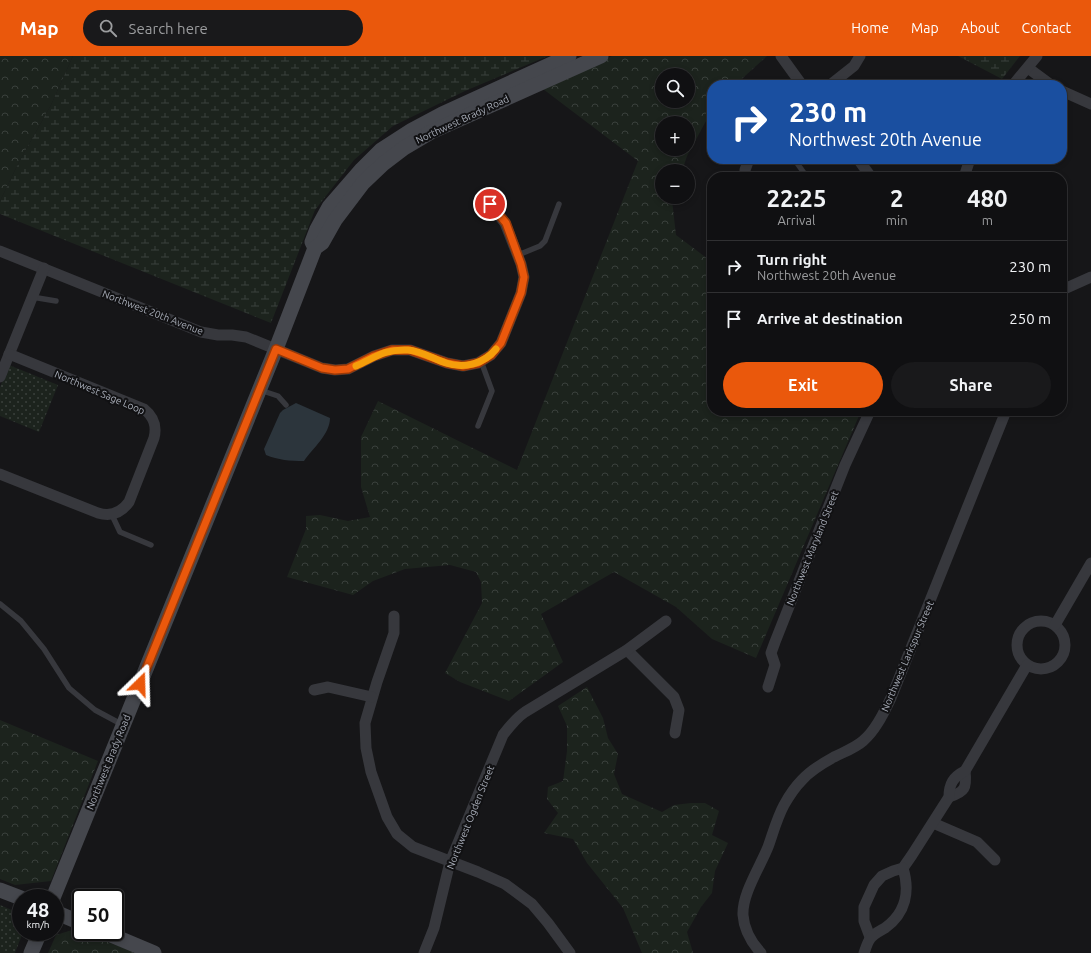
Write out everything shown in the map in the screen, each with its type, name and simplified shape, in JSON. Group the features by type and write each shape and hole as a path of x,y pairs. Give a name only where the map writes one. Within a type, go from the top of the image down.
{"main road":[{"name":"Northwest Brady Road","path":"315,248 312,242 329,207 362,169 381,150 412,130 442,114 570,56"},
{"name":"Northwest Brady Road","path":"57,889 260,390 315,248 322,243 335,220 363,183 383,164 404,148 438,128 601,56"},
{"path":"0,890 12,895"},
{"path":"124,940 154,953"},
{"path":"31,953 36,941"}],"street":[{"path":"781,56 798,80"},
{"path":"836,80 854,66 860,56"},
{"path":"1017,80 1037,56"},
{"path":"1028,68 1044,80"},
{"path":"1067,93 1091,104"},
{"name":"Northwest 20th Avenue","path":"0,251 201,332 246,337 322,368 335,370 348,369 374,356 392,350 410,350 447,363 463,366 478,363 491,355 501,343 521,293 524,277 518,255 506,223 490,204"},
{"path":"0,377 44,268"},
{"path":"1067,288 1091,277"},
{"name":"Northwest Sage Loop","path":"9,354 144,410 153,419 155,425 154,438 129,502 119,512 112,515"},
{"name":"Northwest Maryland Street","path":"768,687 775,665 771,653 775,642 844,465 868,416"},
{"name":"Northwest Larkspur Street","path":"761,953 753,945 747,934 743,914 748,894 768,847 779,816 794,789 803,779 832,758 865,740 879,721 892,698 1004,416"},
{"path":"0,474 98,513 112,515"},
{"path":"1054,625 1091,563"},
{"path":"394,616 394,633 372,697 365,723 366,748 371,772 387,817 397,834 413,847 505,884 532,904 570,953"},
{"path":"666,621 627,650 674,697 679,710 675,733"},
{"path":"1036,621 1046,621 1054,625 1061,631 1065,640 1065,650 1061,659 1055,665 1046,669 1036,669 1027,665 1020,659 1017,650 1017,640 1020,632 1027,625 1036,621"},
{"name":"Northwest Ogden Street","path":"424,953 434,928 450,862 503,735 516,718 627,650"},
{"path":"870,937 864,921 864,908 874,885 882,876 903,868 949,797 962,792 966,785 965,771 1027,665"},
{"path":"314,690 328,687 372,697"},
{"path":"933,823 977,842 995,860"},
{"path":"864,953 870,937 894,921 904,904 907,880 903,868"}],"lane":[{"path":"518,255 540,246 545,241 559,204"},
{"path":"32,297 56,301"},
{"path":"478,426 492,391 481,361"},
{"path":"260,390 278,396 286,404"},
{"path":"112,515 120,532 152,545"},
{"path":"0,604 21,620 44,649 70,688 95,710 123,726"}],"green space":[{"path":"0,56 73,56 51,105 19,162 0,201"},
{"path":"73,56 548,56 465,91 393,126 354,160 315,210 271,323 0,214 0,201 19,162 51,105"},
{"path":"612,56 767,56 741,80 707,80 707,119 695,141 695,116 655,116 655,156 687,156 684,164 655,164 655,204 672,204 676,235 707,258 707,416 859,416 756,658 712,639 676,607 614,572 541,614 563,662 509,701 460,682 445,673 482,603 481,582 476,572 450,565 405,569 373,581 353,595 287,577 306,529 306,516 320,515 348,521 370,517 361,487 361,437 378,401 517,470 638,161 543,89"},
{"path":"958,56 1020,56 1002,79"},
{"path":"9,365 58,385 39,432 0,416 0,387"},
{"path":"587,687 603,718 608,738 618,754 614,774 622,794 662,812 674,805 691,803 705,803 719,811 712,835 728,843 715,871 712,893 701,907 687,932 693,953 642,953 623,908 587,863 573,839 544,833 558,813 547,799 548,787 563,781 567,751 567,726 558,706"},
{"path":"0,720 98,761 51,881 15,885 0,879"},
{"path":"0,905 12,910 12,941 20,941 15,953 0,953"},
{"path":"72,930 72,941 105,941 137,953 48,953 53,941 64,941 64,932"}],"shaded area":[{"path":"296,403 330,418 327,430 304,461 284,460 266,455 264,449 280,413"}],"slow traffic":[{"path":"356,366 374,356 392,350 410,350 447,363 463,366 478,363 491,355 496,349"}],"route":[{"path":"140,684 276,349 322,368 335,370 348,369 361,364 374,356 392,350 410,350 447,363 463,366 478,363 491,355 501,343 521,293 524,277 521,264 506,223 490,204"}]}
